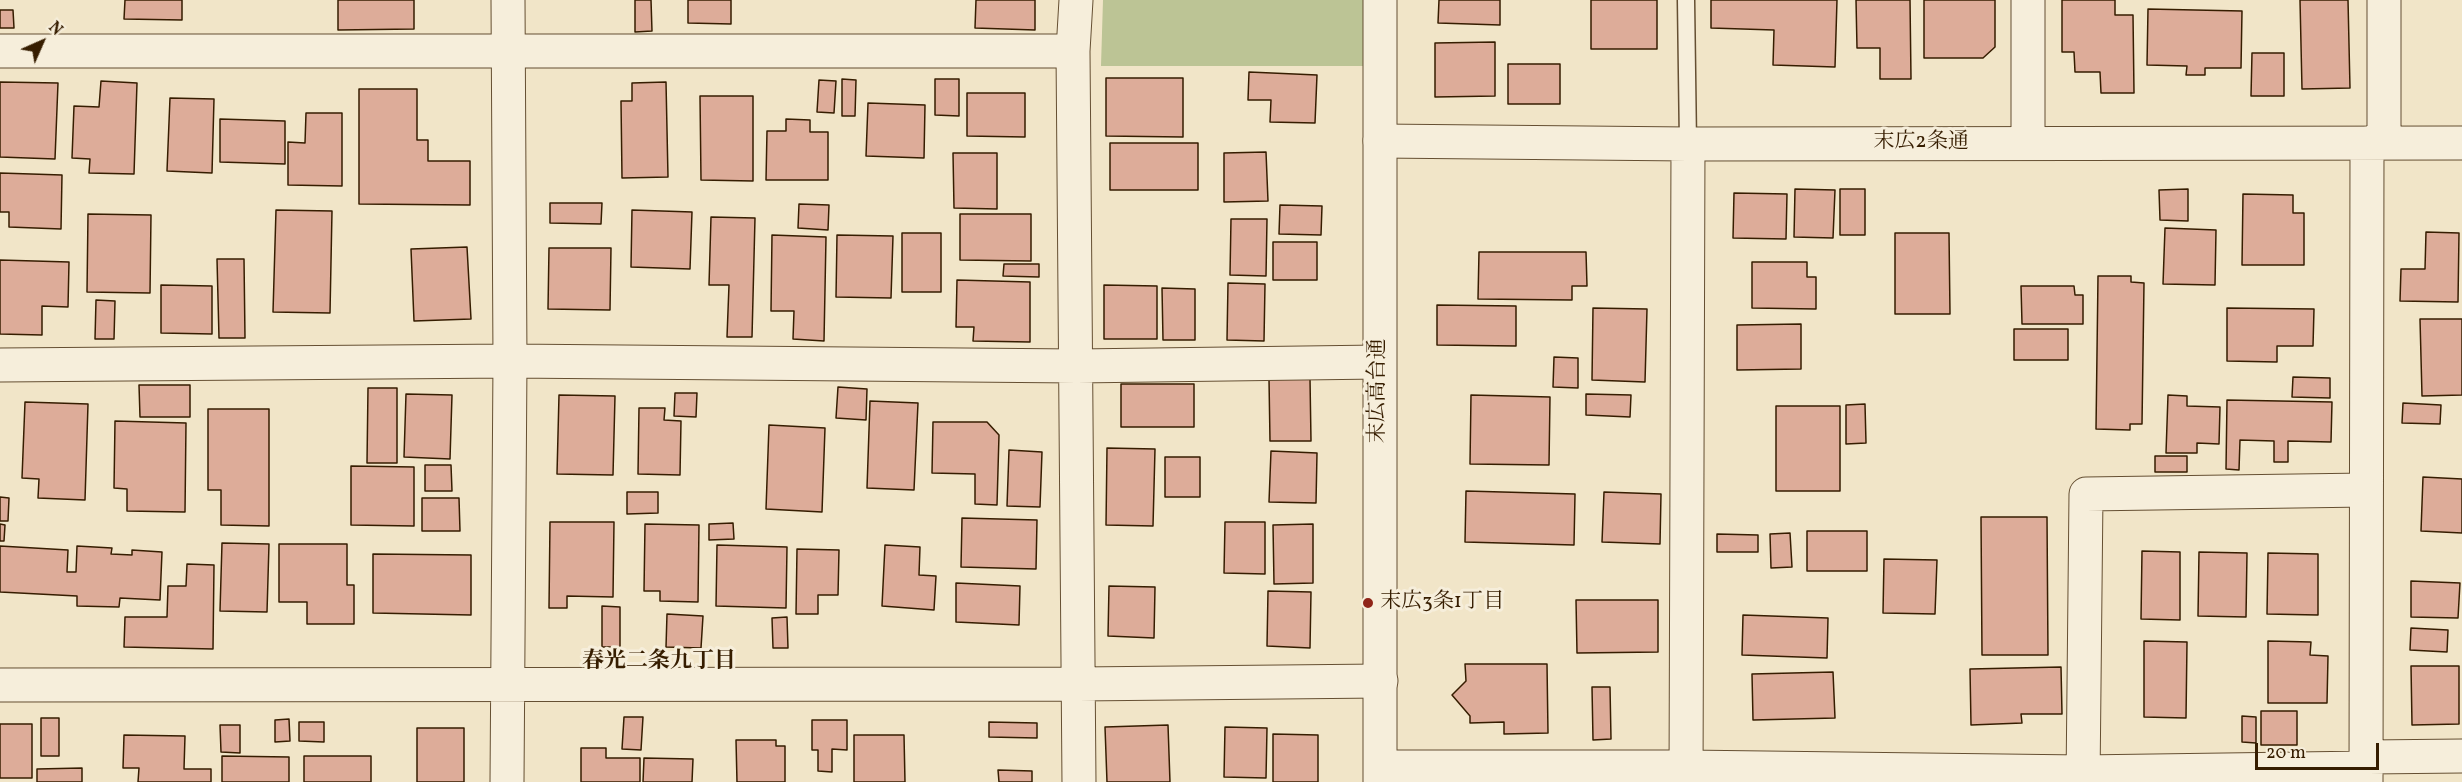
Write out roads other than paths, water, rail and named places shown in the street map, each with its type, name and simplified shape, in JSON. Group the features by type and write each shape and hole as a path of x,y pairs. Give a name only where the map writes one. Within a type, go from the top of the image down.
{"street":[{"path":"507,782 510,362 508,0"},
{"path":"1076,0 1073,51 1079,782"},
{"name":"末広高台通","path":"1380,0 1381,775"},
{"path":"2028,0 2028,143"},
{"path":"2367,769 2366,490 2376,143 2384,0"},
{"path":"0,51 507,53 1073,51"},
{"name":"末広2条通","path":"1380,141 1688,144 2462,143"},
{"path":"1686,775 1688,144"},
{"path":"0,365 510,362 1077,366 1379,362"},
{"path":"2082,777 2086,494 2366,490"},
{"path":"0,685 1078,684 1381,681"},
{"path":"1381,775 2082,777 2367,769 2462,756"}],"lane":[{"path":"1686,0 1688,144"}],"place":[{"name":"末広3条1丁目","path":"1368,603"}],"district":[{"name":"春光二条九丁目","path":"659,663"}]}
